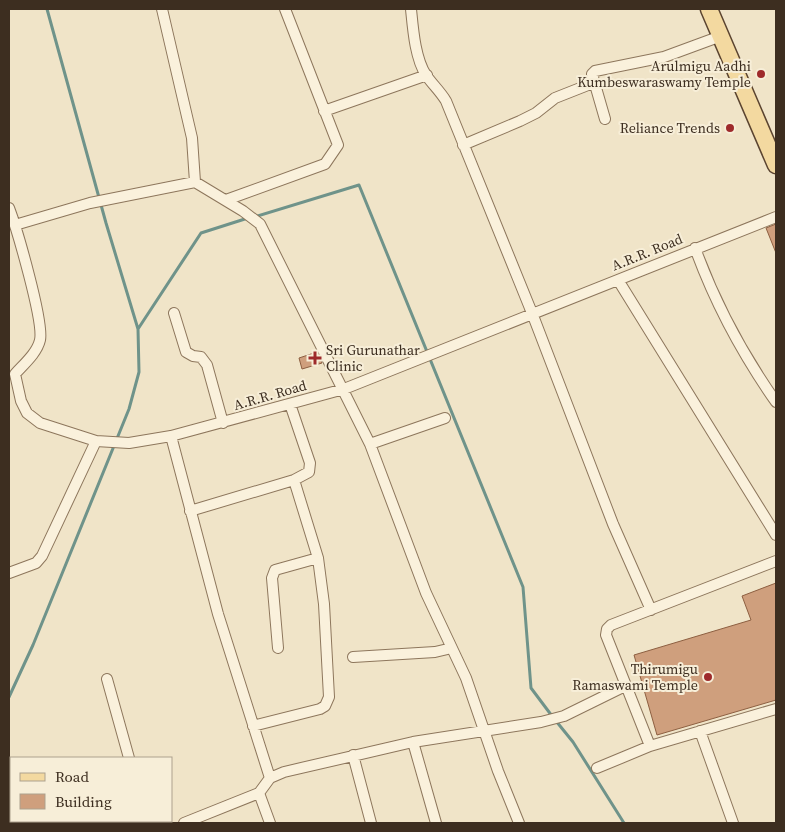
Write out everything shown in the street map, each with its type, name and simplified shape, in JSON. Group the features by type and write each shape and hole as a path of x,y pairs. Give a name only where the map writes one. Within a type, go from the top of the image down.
{"main road":[{"path":"709,9 776,165"}],"street":[{"path":"162,9 192,138 195,182"},
{"path":"226,200 325,164 338,145 285,9"},
{"path":"411,9 422,64 427,76 438,88 463,145 532,313 613,524 651,610"},
{"path":"605,119 593,83 592,74 600,68 664,57 721,36"},
{"path":"324,111 427,76"},
{"path":"463,145 528,117 555,98 593,83"},
{"path":"15,225 90,203 195,182 226,200 260,224 344,388 370,444 426,593 466,678 519,823"},
{"name":"A.R.R. Road","path":"9,208 15,225 41,332 35,351 12,374 27,413 40,422 101,442 129,443 171,436 223,423 344,388 422,359 532,313 776,217"},
{"path":"695,248 708,284 750,364 776,402"},
{"path":"618,280 776,535"},
{"path":"174,313 186,352 193,356 201,357 207,365 223,423"},
{"path":"190,511 294,480 306,474 310,468 290,404"},
{"path":"370,444 445,418"},
{"path":"171,436 218,614 270,778"},
{"path":"9,573 31,565 42,556 101,442"},
{"path":"253,726 320,709 328,702 324,604 318,558 294,480"},
{"path":"278,648 272,578 274,570 318,558"},
{"path":"650,746 606,635 607,629 611,625 776,561"},
{"path":"353,657 435,652 452,648"},
{"path":"108,679 129,757"},
{"path":"184,823 206,820 259,793 270,778 284,772 413,742 541,722 564,716 626,686"},
{"path":"597,768 650,746 776,709"},
{"path":"700,731 733,823"},
{"path":"413,742 436,823"},
{"path":"353,755 371,823"},
{"path":"259,793 270,823"}],"building":[{"path":"776,224 776,253 766,228"},
{"path":"317,352 322,363 302,369 299,358"},
{"name":"Thirumigu Ramaswami Temple","path":"776,583 776,700 657,735 634,655 751,620 742,596"}],"waterway":[{"path":"9,697 33,645 129,409 139,372 138,329 106,223 47,9"},
{"path":"254,217 359,185 523,587 531,688 552,716"},
{"path":"138,329 201,233 248,218"},
{"path":"556,721 573,742 624,823"}],"place":[{"name":"Arulmigu Aadhi Kumbeswaraswamy Temple","path":"761,74"},
{"name":"Reliance Trends","path":"730,128"},
{"name":"Sri Gurunathar Clinic","path":"315,358"},
{"name":"Thirumigu Ramaswami Temple","path":"708,677"}]}
